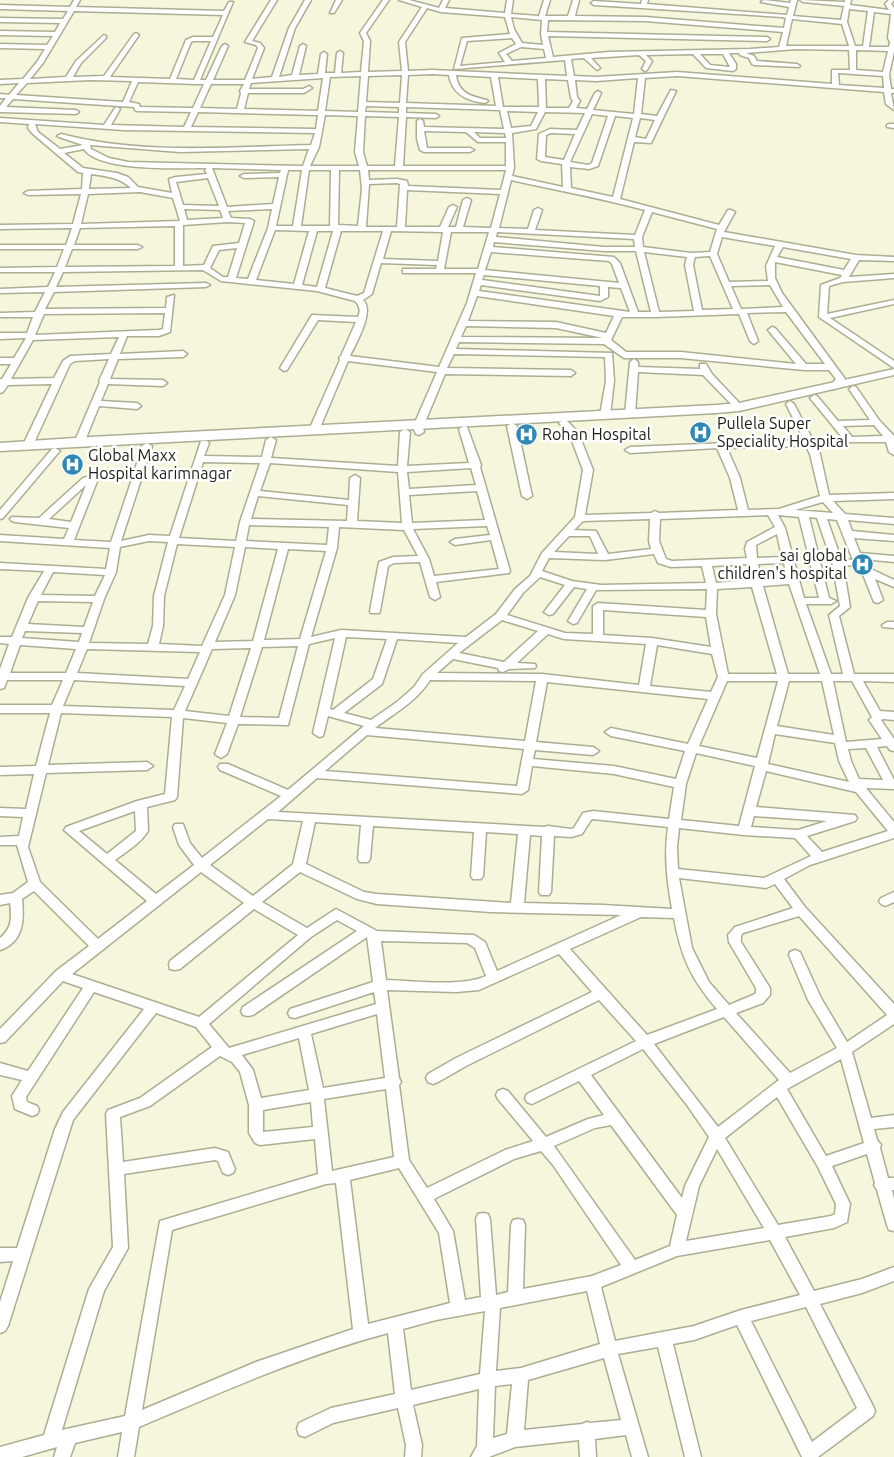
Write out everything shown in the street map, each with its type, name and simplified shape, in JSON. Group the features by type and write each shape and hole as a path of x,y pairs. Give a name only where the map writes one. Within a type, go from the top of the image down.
{"main road":[{"path":"0,454 405,432 419,429 606,415 739,407 894,372"},
{"path":"0,447 229,432 464,428 717,415 790,404 894,380"}],"street":[{"path":"1,110 50,47 77,0"},
{"path":"121,10 127,0"},
{"path":"240,112 243,90 250,81 261,48 258,44 248,42 274,0"},
{"path":"275,79 284,45 299,13 308,0"},
{"path":"332,12 339,0"},
{"path":"362,227 367,182 365,167 359,152 367,41 363,34 386,0"},
{"path":"402,0 424,8 543,18 645,19 787,30"},
{"path":"441,10 446,0"},
{"path":"510,0 507,14 513,36 520,45"},
{"path":"547,0 543,18 544,34 550,59"},
{"path":"571,18 576,0"},
{"path":"680,8 682,0"},
{"path":"706,10 708,0"},
{"path":"803,0 847,4 894,12"},
{"path":"892,0 888,4 894,12 891,61 886,74 891,91 890,104 894,108"},
{"path":"759,14 765,1 792,2 782,49"},
{"path":"594,18 595,2 644,3 706,10 738,8 759,14 844,22"},
{"path":"196,82 231,3"},
{"path":"847,4 844,22 850,32 854,72"},
{"path":"0,7 226,14"},
{"path":"399,167 405,73 402,42 424,8"},
{"path":"866,47 871,9"},
{"path":"0,20 65,21"},
{"path":"767,52 767,39 770,28"},
{"path":"0,33 57,34"},
{"path":"544,34 767,39"},
{"path":"106,78 136,35"},
{"path":"500,106 476,101 468,97 454,86 454,71 464,39 513,36"},
{"path":"69,78 78,62 104,37"},
{"path":"172,81 190,40 214,39"},
{"path":"509,62 502,53 520,45 547,47"},
{"path":"0,46 50,47"},
{"path":"3,52 17,46"},
{"path":"187,129 225,46"},
{"path":"295,78 303,46"},
{"path":"0,82 69,78 196,82 250,81 338,75 454,71 509,62 640,53 767,52 796,47 798,52 853,50 866,47 892,48"},
{"path":"742,51 742,54 754,59 754,63 797,66 793,84"},
{"path":"695,52 708,67 733,69 733,64 724,52"},
{"path":"754,59 767,52"},
{"path":"338,75 340,53"},
{"path":"640,53 648,62 645,69"},
{"path":"297,228 306,168 315,147 322,113 324,54"},
{"path":"586,56 597,68"},
{"path":"568,58 574,100 577,101 571,110"},
{"path":"454,71 596,80 692,74 891,91"},
{"path":"836,87 834,71 886,74"},
{"path":"419,429 478,282 495,230 508,178 510,140 500,106 494,75"},
{"path":"616,200 637,116 642,76"},
{"path":"421,129 507,131 534,128 544,104 541,77"},
{"path":"125,104 136,79"},
{"path":"0,96 137,105 137,109 240,112 284,101 309,88"},
{"path":"243,90 322,113 436,116"},
{"path":"631,139 648,141 674,91"},
{"path":"568,190 566,163 598,93"},
{"path":"69,124 76,112 86,101"},
{"path":"362,104 500,106 660,118"},
{"path":"106,127 117,109"},
{"path":"1,110 76,112"},
{"path":"579,132 550,131 543,134 541,159 589,167 595,164 612,114"},
{"path":"420,115 422,148 434,150 472,149 474,168"},
{"path":"0,120 106,127 319,130"},
{"path":"32,122 33,130 81,170 114,175 125,179 134,188 175,196"},
{"path":"468,130 478,140 510,140"},
{"path":"61,136 86,145 180,150 315,147"},
{"path":"58,152 86,145"},
{"path":"86,145 88,150 97,156 128,164 208,166 284,171"},
{"path":"434,150 441,168"},
{"path":"208,166 210,176 228,220"},
{"path":"244,176 306,168 510,168"},
{"path":"320,290 336,227 335,168"},
{"path":"251,282 272,228 284,171"},
{"path":"1,384 30,337 60,270 85,192 87,172"},
{"path":"179,268 182,223 181,207 175,196 172,181 174,179 210,176"},
{"path":"508,178 649,208 721,231 780,244 856,257 894,259"},
{"path":"367,182 404,183 401,229"},
{"path":"404,188 505,192"},
{"path":"28,193 141,190"},
{"path":"459,230 466,200"},
{"path":"181,207 224,209 277,206"},
{"path":"440,267 445,230 453,207"},
{"path":"649,208 638,237 639,249 656,315"},
{"path":"531,231 538,210"},
{"path":"731,212 721,231 713,254 754,341"},
{"path":"0,226 182,223 228,220 250,222 231,280"},
{"path":"272,228 362,227 495,230 638,237"},
{"path":"297,287 314,228"},
{"path":"0,270 205,268 217,278 320,290 358,298 368,294 388,229"},
{"path":"492,239 604,249 639,249 691,255 713,254"},
{"path":"780,244 769,266 772,283 787,309 804,327 830,367 841,379 834,386"},
{"path":"205,268 216,248 242,245"},
{"path":"0,247 138,247"},
{"path":"487,252 617,265 635,314"},
{"path":"691,255 689,266 698,312"},
{"path":"823,317 825,285 845,277 856,257"},
{"path":"774,259 845,277 894,276"},
{"path":"378,261 625,286"},
{"path":"406,271 440,267"},
{"path":"478,282 602,299 604,284"},
{"path":"570,307 583,282"},
{"path":"727,284 772,283"},
{"path":"0,291 206,285"},
{"path":"474,293 618,314 656,315 787,309"},
{"path":"0,336 30,337 164,332 167,330 171,297"},
{"path":"314,430 343,358 361,320 363,304 358,298"},
{"path":"823,317 894,302"},
{"path":"0,315 169,310"},
{"path":"607,338 618,314"},
{"path":"284,368 315,317 361,320"},
{"path":"823,317 894,365"},
{"path":"462,323 556,325 607,338 629,355 635,369 630,414"},
{"path":"772,330 804,367"},
{"path":"79,443 103,380 124,334"},
{"path":"456,339 607,338"},
{"path":"450,351 702,357 804,367 830,367"},
{"path":"28,445 68,361 73,358 183,354"},
{"path":"606,415 610,381 609,355"},
{"path":"702,357 705,372 739,407"},
{"path":"343,358 443,370 571,373"},
{"path":"0,361 15,361"},
{"path":"635,369 705,372"},
{"path":"103,380 163,383"},
{"path":"1,384 59,381"},
{"path":"853,389 876,422 892,439 894,452"},
{"path":"814,398 850,440 892,439"},
{"path":"95,403 138,406"},
{"path":"790,404 815,454 825,498 841,516 847,534 878,600"},
{"path":"836,424 876,422"},
{"path":"0,1038 61,975 266,815 418,690 428,676 451,655 500,616 537,573 546,556 580,518 588,470 573,432 564,423"},
{"path":"512,426 527,496"},
{"path":"431,579 505,571 464,428"},
{"path":"405,432 403,469 405,492 404,528 424,559 435,597"},
{"path":"156,901 70,830 141,804 172,797 178,714 230,596 245,522 271,440"},
{"path":"153,647 158,626 159,596 173,541 204,443"},
{"path":"630,450 810,444"},
{"path":"98,947 36,884 22,847 28,813 42,769 56,709 68,677 83,646 99,599 111,572 115,545 146,446"},
{"path":"722,446 736,478 744,513"},
{"path":"0,516 4,506 55,451"},
{"path":"200,459 266,460 403,469 476,465"},
{"path":"41,521 86,480 94,477 138,476"},
{"path":"68,542 94,477"},
{"path":"352,524 355,478"},
{"path":"405,492 481,488"},
{"path":"254,493 353,503"},
{"path":"775,512 825,498 894,496"},
{"path":"580,518 655,514 775,512 804,516 841,516 894,522"},
{"path":"672,873 766,882 819,857 894,832 858,786 846,761 826,676 793,581 775,512"},
{"path":"655,514 654,541 664,563 787,560"},
{"path":"821,515 837,562 845,607 834,615 852,677 877,716 876,720 892,745"},
{"path":"804,516 825,601"},
{"path":"15,519 76,526"},
{"path":"245,522 352,524 404,528 490,523"},
{"path":"0,709 56,709 178,714 234,720 284,722 304,642 332,548 334,525"},
{"path":"744,831 784,679 756,581 750,549 752,544 780,528"},
{"path":"567,533 594,534 605,557"},
{"path":"847,534 894,538"},
{"path":"455,542 495,537"},
{"path":"0,538 115,545 154,538 173,541 332,548"},
{"path":"221,754 234,720 257,645 284,546"},
{"path":"546,556 605,557 657,551"},
{"path":"375,611 383,564 392,560 424,559"},
{"path":"837,562 861,563 894,559"},
{"path":"0,1455 69,1436 132,1422 256,1369 395,1323 594,1283 676,1250 724,1240 775,1234 834,1222 842,1217 843,1204 783,1085 704,985 690,961 679,914 672,873 671,847 680,784 692,749 723,677 711,614 712,586 706,562"},
{"path":"861,563 894,584"},
{"path":"0,566 111,572"},
{"path":"50,568 33,598 14,640 1,679 68,677 192,683"},
{"path":"537,573 572,584 593,587 712,586 756,581 793,581"},
{"path":"549,612 572,584"},
{"path":"573,621 593,587"},
{"path":"33,598 99,599"},
{"path":"800,601 843,601"},
{"path":"598,638 598,606 711,614"},
{"path":"500,616 564,636 652,642 717,651"},
{"path":"20,627 88,630"},
{"path":"498,679 504,666 546,630"},
{"path":"320,732 329,713 341,633"},
{"path":"0,640 83,646 204,649 208,646 304,642 341,633 468,640"},
{"path":"329,713 378,681 393,636"},
{"path":"644,687 652,642"},
{"path":"451,655 504,666 531,666"},
{"path":"428,676 498,679 542,678 644,687 714,696"},
{"path":"723,677 784,679 826,676 894,678"},
{"path":"316,774 522,790 542,678"},
{"path":"329,713 370,728 593,751"},
{"path":"877,716 894,716"},
{"path":"770,728 842,743 892,745"},
{"path":"610,732 858,786 893,785 870,744"},
{"path":"527,762 614,770 680,784"},
{"path":"0,771 147,766"},
{"path":"224,767 289,795"},
{"path":"107,860 138,837 142,831 141,804"},
{"path":"266,815 367,822 548,830 571,833 578,831 587,816 593,815 744,831 798,834 851,818 749,811"},
{"path":"0,812 28,813"},
{"path":"174,965 251,902 299,866 310,818"},
{"path":"364,859 367,822"},
{"path":"179,827 185,846 202,865 251,902 307,934"},
{"path":"477,876 480,827"},
{"path":"517,908 525,829"},
{"path":"544,892 548,830"},
{"path":"798,834 819,857"},
{"path":"0,841 23,840"},
{"path":"299,866 361,896 517,908 580,910 602,908 679,914"},
{"path":"777,878 801,910 894,1013"},
{"path":"0,900 16,897 36,884"},
{"path":"0,945 14,934 17,928 16,897"},
{"path":"532,1098 645,1042 724,1010 758,999 763,995 763,988 735,942 734,936 739,930 801,910"},
{"path":"295,1014 380,985 470,986 493,978 640,912"},
{"path":"201,1023 307,934 336,914 370,934 469,938 480,945 493,978"},
{"path":"370,934 380,985 394,1082 402,1161 446,1232 458,1309"},
{"path":"248,1010 370,934"},
{"path":"561,948 645,1042 717,1136 775,1234 867,1410 809,1454 741,1317"},
{"path":"795,955 815,1000 845,1050 866,1124 888,1185 893,1217"},
{"path":"61,975 152,1008 201,1023 224,1051 237,1058 246,1070 256,1105 256,1133 260,1139 321,1132"},
{"path":"32,1110 24,1108 18,1101 31,1077 91,986"},
{"path":"433,1078 601,993"},
{"path":"50,1442 97,1289 121,1248 113,1114 145,1102 224,1051 304,1032 383,1006"},
{"path":"0,1326 56,1144 68,1116 152,1008"},
{"path":"676,1250 692,1186 717,1136 783,1085 845,1050 894,1017"},
{"path":"304,1032 317,1095 326,1178"},
{"path":"0,1069 31,1077"},
{"path":"581,1074 685,1214"},
{"path":"256,1105 394,1082"},
{"path":"503,1095 558,1161 632,1268"},
{"path":"424,1197 498,1159 544,1144 574,1129 614,1118"},
{"path":"866,1124 894,1121"},
{"path":"823,1163 874,1145"},
{"path":"116,1170 215,1154 224,1156 228,1169"},
{"path":"126,1457 165,1226 326,1178 342,1176 402,1161"},
{"path":"342,1176 361,1333"},
{"path":"483,1218 491,1303 482,1453 515,1439 587,1430 632,1427"},
{"path":"515,1298 518,1225"},
{"path":"0,1255 22,1254"},
{"path":"305,1429 331,1416 487,1380 521,1375 609,1349 694,1333 741,1317 862,1286 894,1274"},
{"path":"594,1283 609,1349 640,1457"},
{"path":"395,1323 404,1400 414,1445 413,1457"},
{"path":"664,1339 693,1457"},
{"path":"515,1439 521,1375"},
{"path":"587,1430 588,1457"},
{"path":"62,1457 69,1436"}],"place":[{"name":"Pullela Super Speciality Hospital","path":"701,432"},
{"name":"Rohan Hospital","path":"526,434"},
{"name":"Global Maxx Hospital karimnagar","path":"72,464"},
{"name":"sai global children's hospital","path":"863,564"}]}
